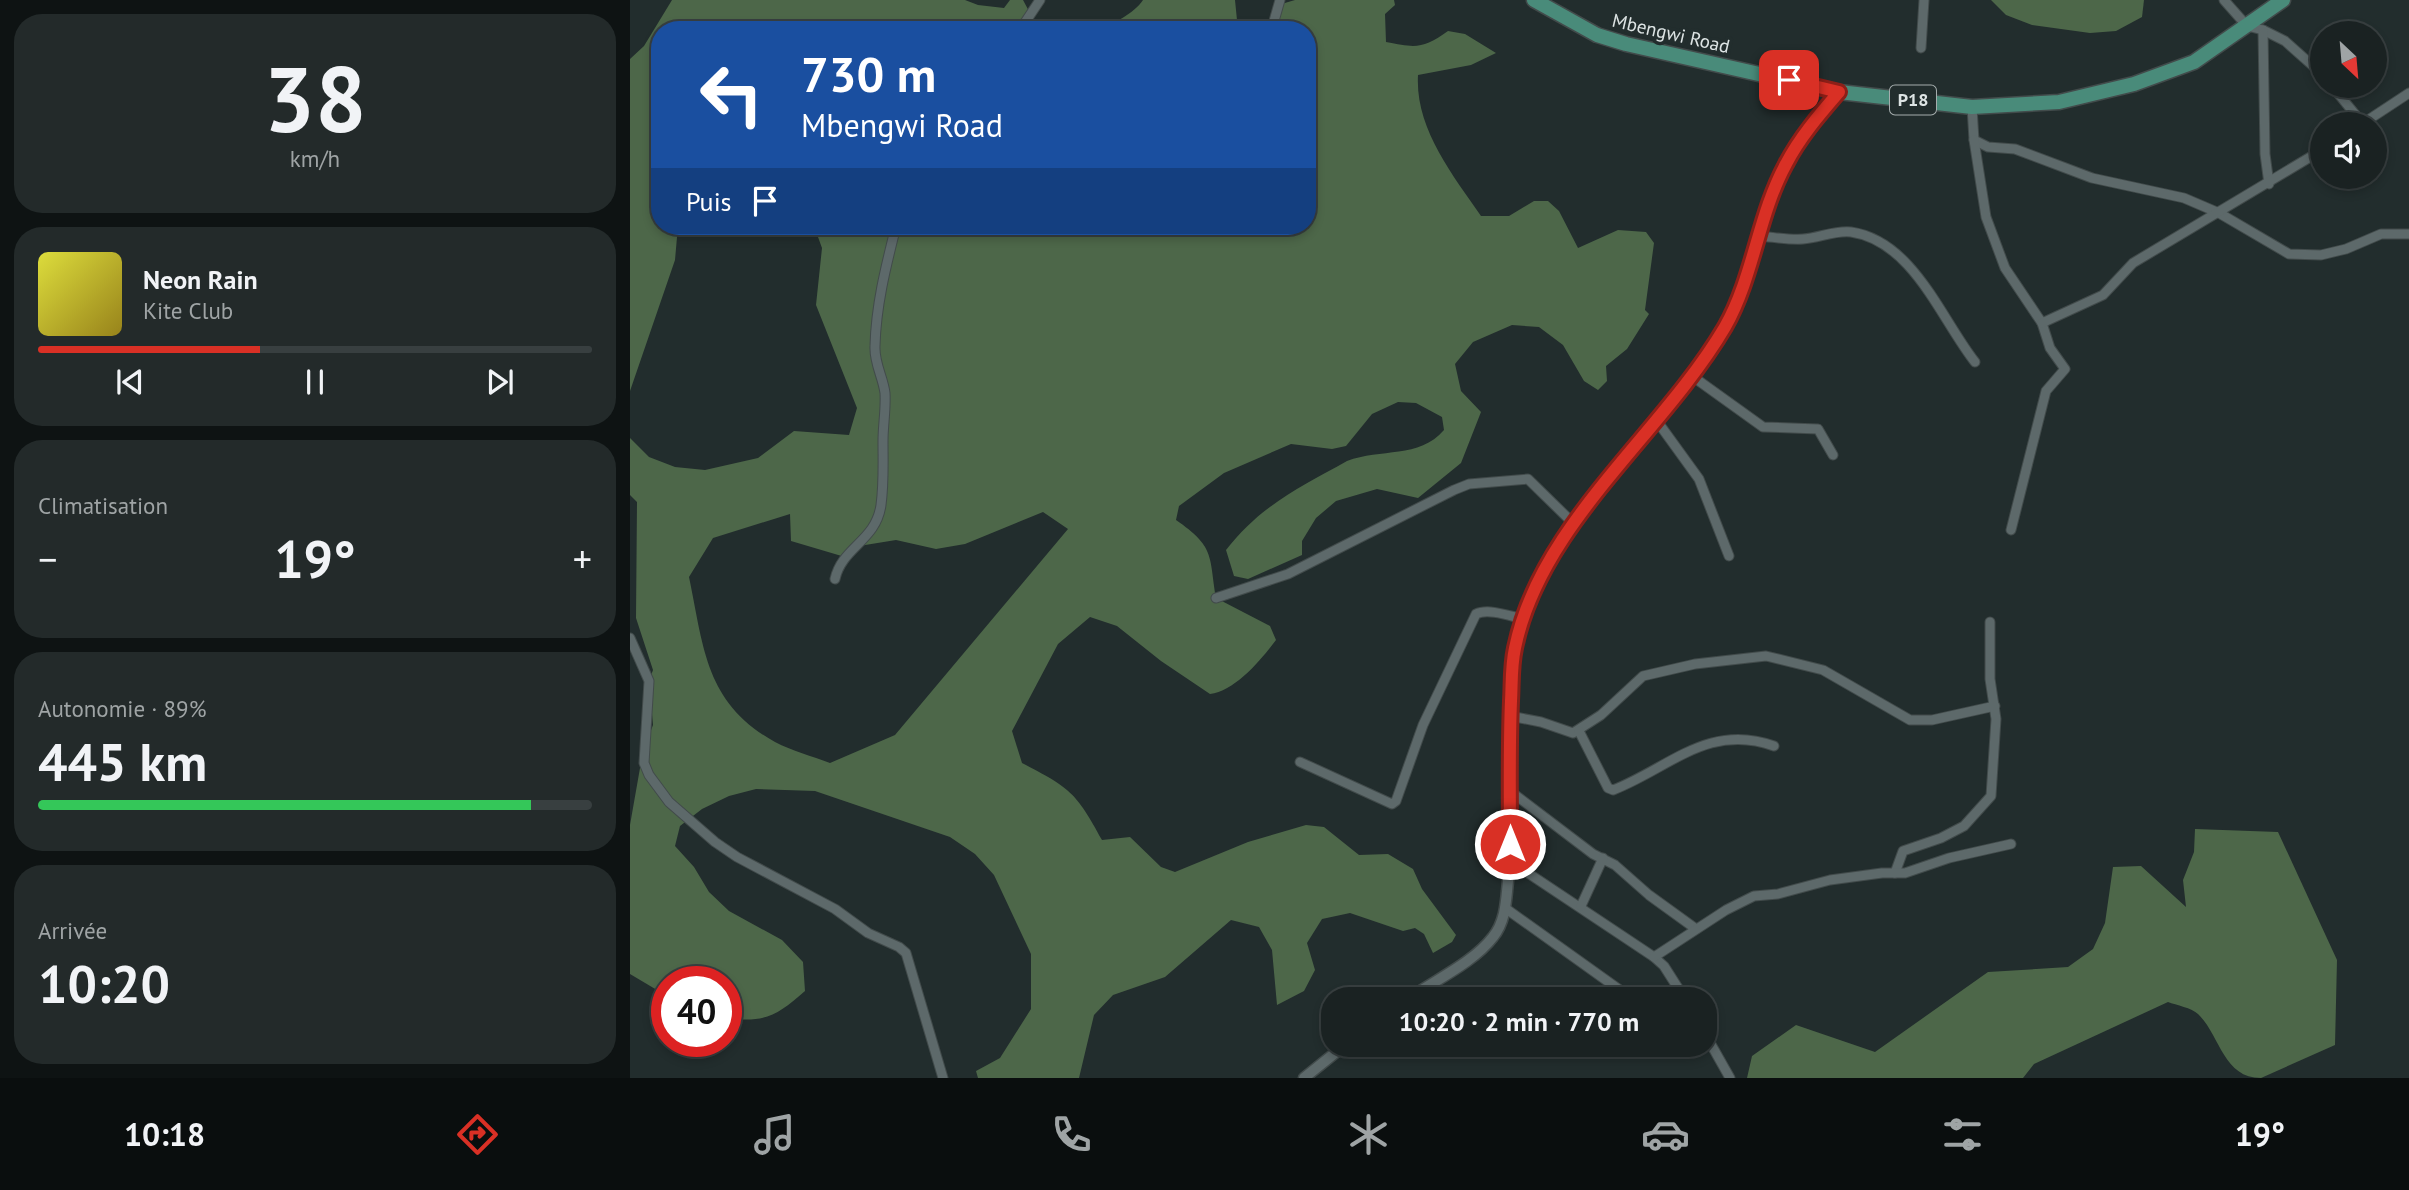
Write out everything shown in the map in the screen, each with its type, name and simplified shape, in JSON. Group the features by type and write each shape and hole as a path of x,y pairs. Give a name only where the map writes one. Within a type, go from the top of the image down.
{"main road":[{"name":"Mbengwi Road","path":"1534,0 1597,35 1626,44 1839,92 1972,107 2059,102 2134,84 2194,62 2283,0"}],"street":[{"path":"1026,21 1040,0"},
{"path":"1274,21 1280,0"},
{"path":"1921,48 1924,0"},
{"path":"2224,0 2247,26 2263,30 2285,41 2310,63"},
{"path":"2263,30 2265,154 2269,184"},
{"path":"1426,987 1476,954 1494,937 1502,922 1510,861 1510,716 1514,649 1524,619 1550,561 1574,524 1692,376 1734,309 1785,165 1810,125 1839,92"},
{"path":"2380,112 2409,93"},
{"path":"2341,98 2353,112"},
{"path":"1972,107 1986,217 2004,268 2042,323 2050,348 2065,369 2046,391 2040,408 2011,530"},
{"path":"1975,141 1988,147 2022,151 2035,159 2092,178 2185,198 2219,213 2288,254 2321,255 2346,249 2381,234 2409,234"},
{"path":"2042,323 2103,296 2133,263 2310,158"},
{"path":"1759,236 1801,239 1848,232 1880,243 1919,277 1937,300 1956,338 1975,362"},
{"path":"835,579 837,568 845,557 874,529 881,509 885,393 875,347 880,290 894,235"},
{"path":"1692,376 1763,427 1818,429 1833,455"},
{"path":"1657,421 1699,479 1729,556"},
{"path":"1216,598 1288,574 1469,484 1528,478 1574,524"},
{"path":"1300,762 1392,804 1396,801 1423,725 1476,614 1480,611 1524,619"},
{"path":"1895,873 1903,851 1941,838 1964,826 1991,796 1996,752 1995,706 1990,679 1990,622"},
{"path":"630,638 649,681 650,698 643,751 649,775 669,802 715,842 835,909 868,933 906,953 943,1078"},
{"path":"1510,716 1541,722 1573,733 1601,715 1643,676 1695,664 1766,656 1823,670 1910,720 1932,720 1995,706"},
{"path":"1579,731 1608,788 1613,790 1677,755 1708,744 1756,739 1774,746"},
{"path":"1510,791 1592,854 1615,865 1649,895 1696,929"},
{"path":"1654,957 1754,896 1789,891 1829,880 1923,869 1949,858 2011,844"},
{"path":"1581,906 1603,859"},
{"path":"1510,861 1654,957 1664,965 1678,987"},
{"path":"1505,908 1616,987"},
{"path":"1717,1055 1730,1078"},
{"path":"1304,1078 1330,1057"}],"green space":[{"path":"672,0 965,0 978,5 1004,8 1010,0 1023,0 1031,15 1030,21 659,21"},
{"path":"1143,0 1235,0 1237,21 1117,21"},
{"path":"1295,0 1394,0 1395,5 1385,14 1386,42 1419,46 1448,31 1465,34 1496,53 1471,65 1418,75 1422,113 1437,150 1481,216 1509,216 1534,201 1548,201 1559,211 1578,248 1618,230 1646,232 1654,243 1645,310 1649,314 1627,349 1606,366 1607,381 1598,390 1584,381 1563,345 1539,327 1512,325 1473,342 1455,364 1461,391 1481,412 1461,463 1418,498 1377,489 1336,501 1316,518 1302,541 1302,555 1248,579 1234,576 1226,550 1239,534 1267,509 1347,461 1423,445 1444,430 1442,417 1416,403 1398,402 1372,414 1346,446 1332,449 1291,444 1224,473 1179,506 1176,520 1204,545 1211,562 1216,598 1270,626 1276,640 1270,648 1238,681 1210,694 1161,661 1117,626 1090,617 1058,644 1012,731 1022,763 1070,793 1085,811 1102,840 1130,837 1161,867 1175,872 1248,842 1306,825 1324,827 1359,855 1388,854 1413,869 1422,889 1456,935 1452,942 1433,953 1424,934 1415,928 1403,931 1350,913 1322,919 1307,943 1315,970 1304,991 1277,1005 1272,950 1259,927 1231,920 1165,977 1113,995 1094,1015 1079,1078 978,1078 976,1071 1000,1058 1031,1009 1031,954 994,875 975,854 950,837 815,791 756,789 729,796 702,809 680,826 675,846 694,867 709,892 729,911 782,940 803,962 805,991 769,1016 742,1019 742,966 651,966 651,986 630,974 630,825 643,751 653,725 649,681 653,670 636,618 637,502 630,495 630,438 649,457 675,467 705,470 758,458 794,431 849,435 857,408 816,305 822,248 817,235 1316,235 1316,21 1270,21 1278,5","holes":["1043,512 1068,529 895,735 830,763 775,742 752,727 734,710 711,672 689,577 713,538 790,514 791,541 845,557 859,546 896,540 936,549 965,544"]},
{"path":"1991,0 2144,0 2142,17 2116,31 2090,33 2032,25 2006,15"},
{"path":"651,34 651,235 677,235 675,260 630,391 630,59 644,46"},
{"path":"2195,829 2278,832 2337,960 2335,1045 2261,1078 2248,1076 2230,1063 2198,1014 2168,1002 2034,1064 2023,1078 1747,1078 1752,1056 1796,1025 1875,1052 1988,972 2068,967 2093,949 2105,923 2113,867 2141,866 2186,907 2183,880 2194,852"}],"route":[{"path":"1510,844 1509,731 1512,665 1526,611 1550,561 1574,524 1680,393 1734,309 1785,165 1810,125 1839,92 1789,80"}]}
